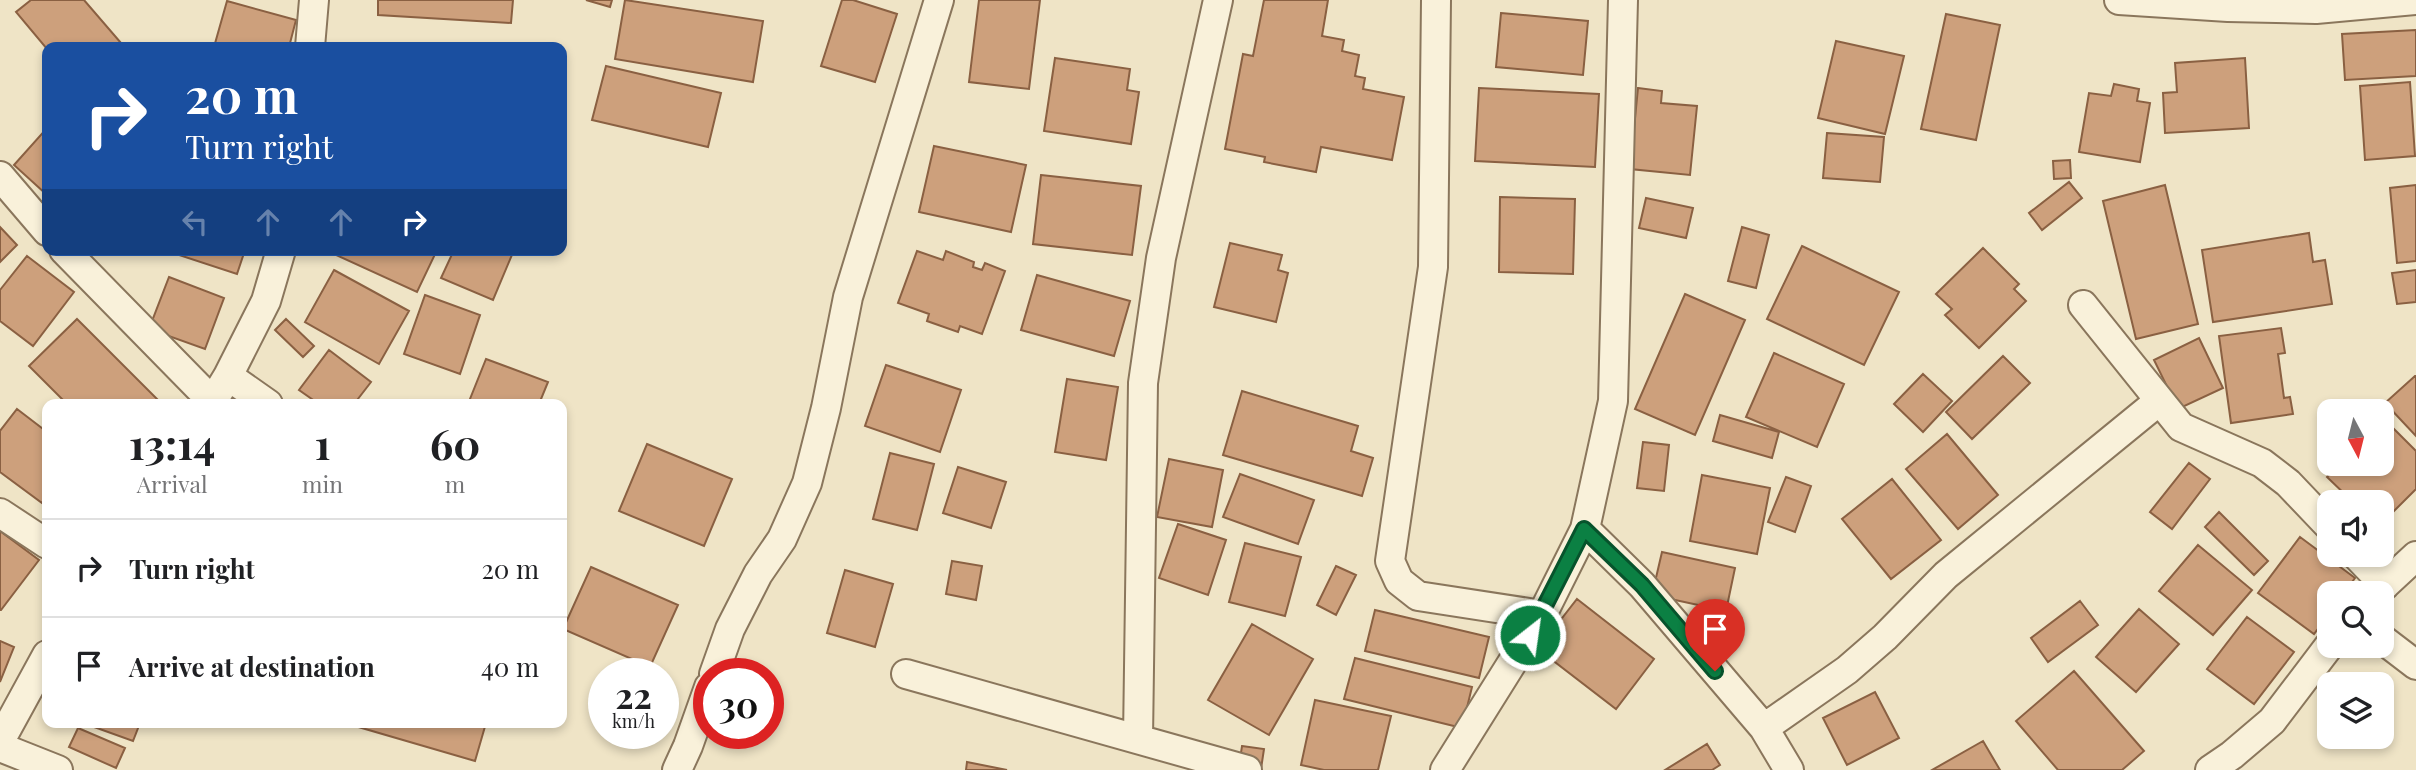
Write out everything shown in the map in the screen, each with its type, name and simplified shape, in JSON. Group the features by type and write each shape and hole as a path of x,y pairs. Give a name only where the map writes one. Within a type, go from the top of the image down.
{"street":[{"path":"310,42 314,0"},
{"path":"719,658 730,629 758,574 782,539 807,483 826,408 848,297 939,0"},
{"path":"1138,739 1143,383 1161,258 1218,0"},
{"path":"1437,0 1433,267 1390,561 1399,581 1418,596 1542,615"},
{"path":"1446,770 1542,615 1584,529 1613,401 1623,0"},
{"path":"2119,0 2316,9 2416,0"},
{"path":"0,176 42,225"},
{"path":"70,256 208,399"},
{"path":"214,399 266,301 279,256"},
{"path":"2083,305 2181,426 2262,463 2288,482 2317,513"},
{"path":"228,376 261,399"},
{"path":"1764,728 1847,670 1885,637 1946,575 2159,401"},
{"path":"0,513 42,541"},
{"path":"1584,529 1642,585 1764,728 1789,770"},
{"path":"2389,581 2416,556"},
{"path":"2394,648 2416,665"},
{"path":"2210,770 2272,721 2320,658"},
{"path":"42,664 0,744 58,770"},
{"path":"906,674 1247,770"},
{"path":"677,770 693,732"}],"building":[{"path":"31,0 84,0 120,42 42,43 16,12"},
{"path":"378,0 513,0 511,23 378,15"},
{"path":"586,0 612,0 610,7"},
{"path":"625,0 763,21 753,82 615,59"},
{"path":"842,0 853,0 897,14 875,82 821,66"},
{"path":"979,0 1040,0 1029,89 969,82"},
{"path":"1264,0 1328,0 1322,36 1344,40 1342,51 1359,55 1355,76 1365,78 1363,89 1404,97 1392,160 1321,147 1316,172 1264,162 1265,157 1225,149 1243,54 1253,56"},
{"path":"227,1 296,20 290,42 215,42"},
{"path":"1501,13 1588,21 1583,75 1496,67"},
{"path":"1946,14 2000,25 1976,140 1921,129"},
{"path":"2416,30 2416,76 2345,80 2342,34"},
{"path":"1836,41 1904,56 1885,134 1818,118"},
{"path":"1055,58 1130,69 1127,90 1139,92 1131,144 1044,131"},
{"path":"2245,58 2249,128 2165,133 2163,93 2177,92 2175,63"},
{"path":"606,66 721,93 708,147 592,120"},
{"path":"2410,82 2415,156 2365,160 2360,86"},
{"path":"2114,84 2139,89 2137,101 2150,103 2140,162 2079,152 2089,93 2111,96"},
{"path":"1479,88 1599,94 1595,167 1475,161"},
{"path":"1638,88 1662,91 1661,103 1697,106 1690,175 1630,169"},
{"path":"1827,133 1884,137 1880,182 1823,178"},
{"path":"42,134 42,190 14,165"},
{"path":"934,146 1026,165 1011,232 919,212"},
{"path":"2070,160 2071,178 2054,179 2053,161"},
{"path":"1041,175 1141,186 1132,255 1033,244"},
{"path":"2069,182 2082,198 2042,230 2029,213"},
{"path":"2165,185 2198,324 2136,339 2103,201"},
{"path":"2416,185 2416,261 2397,263 2390,188"},
{"path":"1500,197 1575,199 1573,274 1499,272"},
{"path":"1646,198 1693,208 1686,238 1639,228"},
{"path":"0,227 17,245 0,262"},
{"path":"1742,227 1769,235 1756,288 1728,281"},
{"path":"2309,233 2313,262 2325,260 2332,304 2213,322 2202,250"},
{"path":"1230,243 1282,255 1278,270 1288,273 1276,322 1214,307"},
{"path":"1802,246 1899,292 1864,365 1767,319"},
{"path":"1983,248 2019,284 2014,289 2026,301 1979,348 1945,315 1952,309 1936,294"},
{"path":"917,251 943,260 946,251 974,262 973,267 982,270 985,263 1005,271 982,334 960,326 958,332 927,321 929,314 898,303"},
{"path":"27,256 74,292 33,346 0,321 0,290"},
{"path":"182,256 243,256 237,274"},
{"path":"338,256 434,256 417,292"},
{"path":"451,256 511,256 493,300 441,278"},
{"path":"334,270 409,311 379,364 305,322"},
{"path":"2416,270 2416,302 2397,304 2392,273"},
{"path":"1037,275 1130,301 1114,356 1021,330"},
{"path":"169,277 224,298 205,349 149,329"},
{"path":"1685,294 1745,320 1695,435 1635,409"},
{"path":"425,295 480,315 460,374 404,354"},
{"path":"77,319 157,399 62,399 29,366"},
{"path":"286,319 314,346 303,357 275,330"},
{"path":"2281,328 2285,353 2278,354 2284,398 2290,397 2293,414 2231,423 2219,336"},
{"path":"2199,338 2223,388 2178,409 2154,360"},
{"path":"329,350 371,382 358,399 312,399 299,390"},
{"path":"1774,353 1844,384 1817,447 1746,417"},
{"path":"2003,356 2030,383 1972,439 1946,412"},
{"path":"486,359 548,382 541,399 470,399"},
{"path":"886,365 961,390 940,452 865,426"},
{"path":"1923,374 1952,401 1923,432 1894,404"},
{"path":"2416,376 2416,436 2394,413 2394,399 2389,399"},
{"path":"1067,379 1118,387 1106,460 1055,452"},
{"path":"1242,391 1358,426 1351,451 1373,458 1362,496 1223,455"},
{"path":"17,409 42,428 42,503 0,472 0,431"},
{"path":"1720,415 1779,432 1772,458 1713,441"},
{"path":"2394,429 2416,451 2416,489 2394,511 2394,490 2341,490 2327,477 2394,476"},
{"path":"1947,434 1998,495 1958,529 1906,469"},
{"path":"1643,442 1669,445 1664,491 1637,488"},
{"path":"647,444 732,479 704,546 619,511"},
{"path":"890,453 934,464 917,530 873,519"},
{"path":"1169,459 1223,470 1212,527 1157,517"},
{"path":"2189,463 2210,479 2172,529 2150,512"},
{"path":"958,467 1006,482 991,528 943,513"},
{"path":"1240,474 1314,500 1298,544 1223,517"},
{"path":"1702,475 1770,488 1757,554 1690,541"},
{"path":"1786,477 1811,486 1795,532 1768,522"},
{"path":"1892,479 1941,540 1891,579 1842,519"},
{"path":"2219,512 2268,561 2254,575 2205,527"},
{"path":"1178,524 1226,540 1208,595 1159,578"},
{"path":"0,531 39,560 1,610 0,610"},
{"path":"2300,537 2317,550 2317,567 2340,567 2355,578 2353,581 2317,581 2317,630 2314,634 2258,593"},
{"path":"1245,543 1301,557 1285,616 1229,602"},
{"path":"2198,545 2252,590 2213,635 2159,591"},
{"path":"1662,552 1735,568 1726,611 1652,595"},
{"path":"952,561 982,566 976,600 946,594"},
{"path":"1336,566 1356,575 1336,615 1317,605"},
{"path":"591,567 678,605 654,658 629,658 567,631 567,620"},
{"path":"845,570 893,584 875,647 827,633"},
{"path":"1577,599 1654,659 1616,709 1538,649"},
{"path":"2080,601 2098,625 2048,662 2031,638"},
{"path":"2139,609 2179,644 2136,692 2096,657"},
{"path":"1375,610 1489,637 1479,678 1365,651"},
{"path":"2247,617 2294,652 2254,704 2207,669"},
{"path":"1252,624 1313,659 1269,735 1208,700"},
{"path":"0,641 14,647 0,682"},
{"path":"1355,658 1472,687 1462,728 1344,699"},
{"path":"2074,671 2144,751 2122,770 2058,770 2016,721"},
{"path":"1875,692 1899,738 1847,765 1823,718"},
{"path":"1315,700 1391,716 1378,770 1324,770 1301,765"},
{"path":"78,728 125,748 116,768 69,747"},
{"path":"97,728 138,728 133,741"},
{"path":"362,728 485,728 475,761"},
{"path":"1983,741 2000,770 1932,770"},
{"path":"1707,744 1720,765 1712,770 1665,770"},
{"path":"1242,746 1264,749 1261,769 1239,766"},
{"path":"967,762 1007,770 966,770"}],"route":[{"path":"1530,635 1584,529 1642,585 1715,671"}]}
